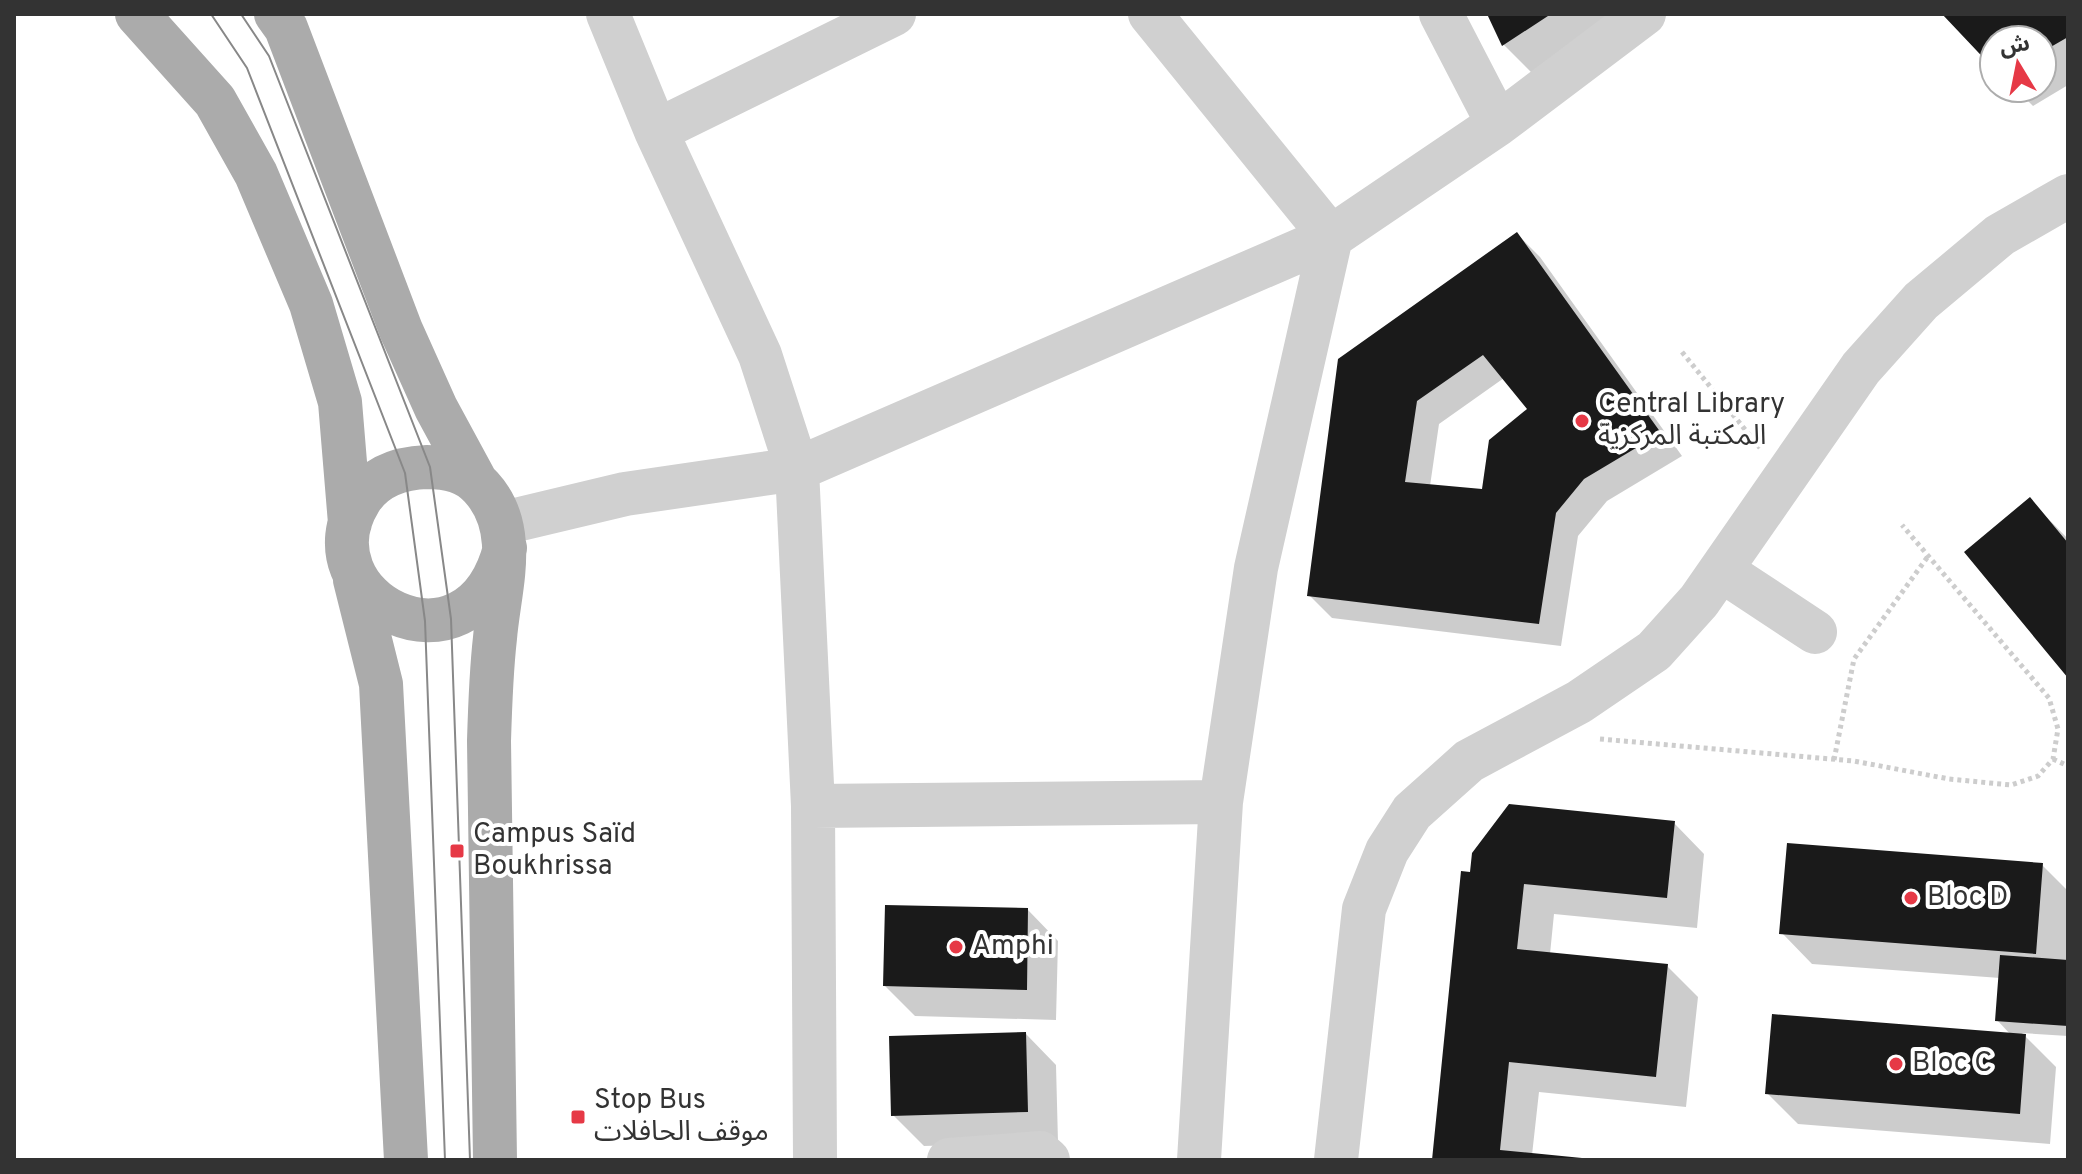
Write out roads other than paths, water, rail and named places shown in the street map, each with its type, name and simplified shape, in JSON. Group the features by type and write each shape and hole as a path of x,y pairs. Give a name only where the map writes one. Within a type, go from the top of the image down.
{"main road":[{"path":"137,14 215,101 256,174 305,290 340,402 350,523 348,549 381,684 406,1160"},
{"path":"276,14 286,28 401,330 436,408 475,480 492,499 504,536 490,688 495,1160"},
{"path":"350,523 360,499 378,480 401,468 452,468 475,480"},
{"path":"354,574 368,596 389,611 413,620 451,619 484,595 498,574 504,536"}],"lane":[{"path":"608,14 656,131 760,355 797,469 813,806 815,1160"},
{"path":"656,131 894,14"},
{"path":"1150,14 1331,237"},
{"path":"1441,14 1498,124"},
{"path":"504,536 625,494 797,469 1331,237 1498,124 1644,14"},
{"path":"1336,1160 1364,909 1387,851 1412,812 1469,761 1579,702 1654,651 1699,601 1861,368 1921,301 2000,235 2068,196"},
{"path":"1199,1160 1221,802 1256,568 1331,237"},
{"path":"1721,570 1815,632"},
{"path":"813,806 1221,802"},
{"path":"949,1160 1040,1153 1048,1160"}],"tram line":[{"path":"211,14 247,68 405,473 425,621 445,1160"},
{"path":"241,14 269,56 430,467 451,619 470,1160"}],"place":[{"name":"Central Library المكتبة المركزية","path":"1582,421"},
{"name":"Campus Saïd Boukhrissa","path":"457,851"},
{"name":"Bloc D","path":"1911,898"},
{"name":"Amphi","path":"956,947"},
{"name":"Bloc C","path":"1896,1064"},
{"name":"Stop Bus موقف الحافلات","path":"578,1117"}]}
